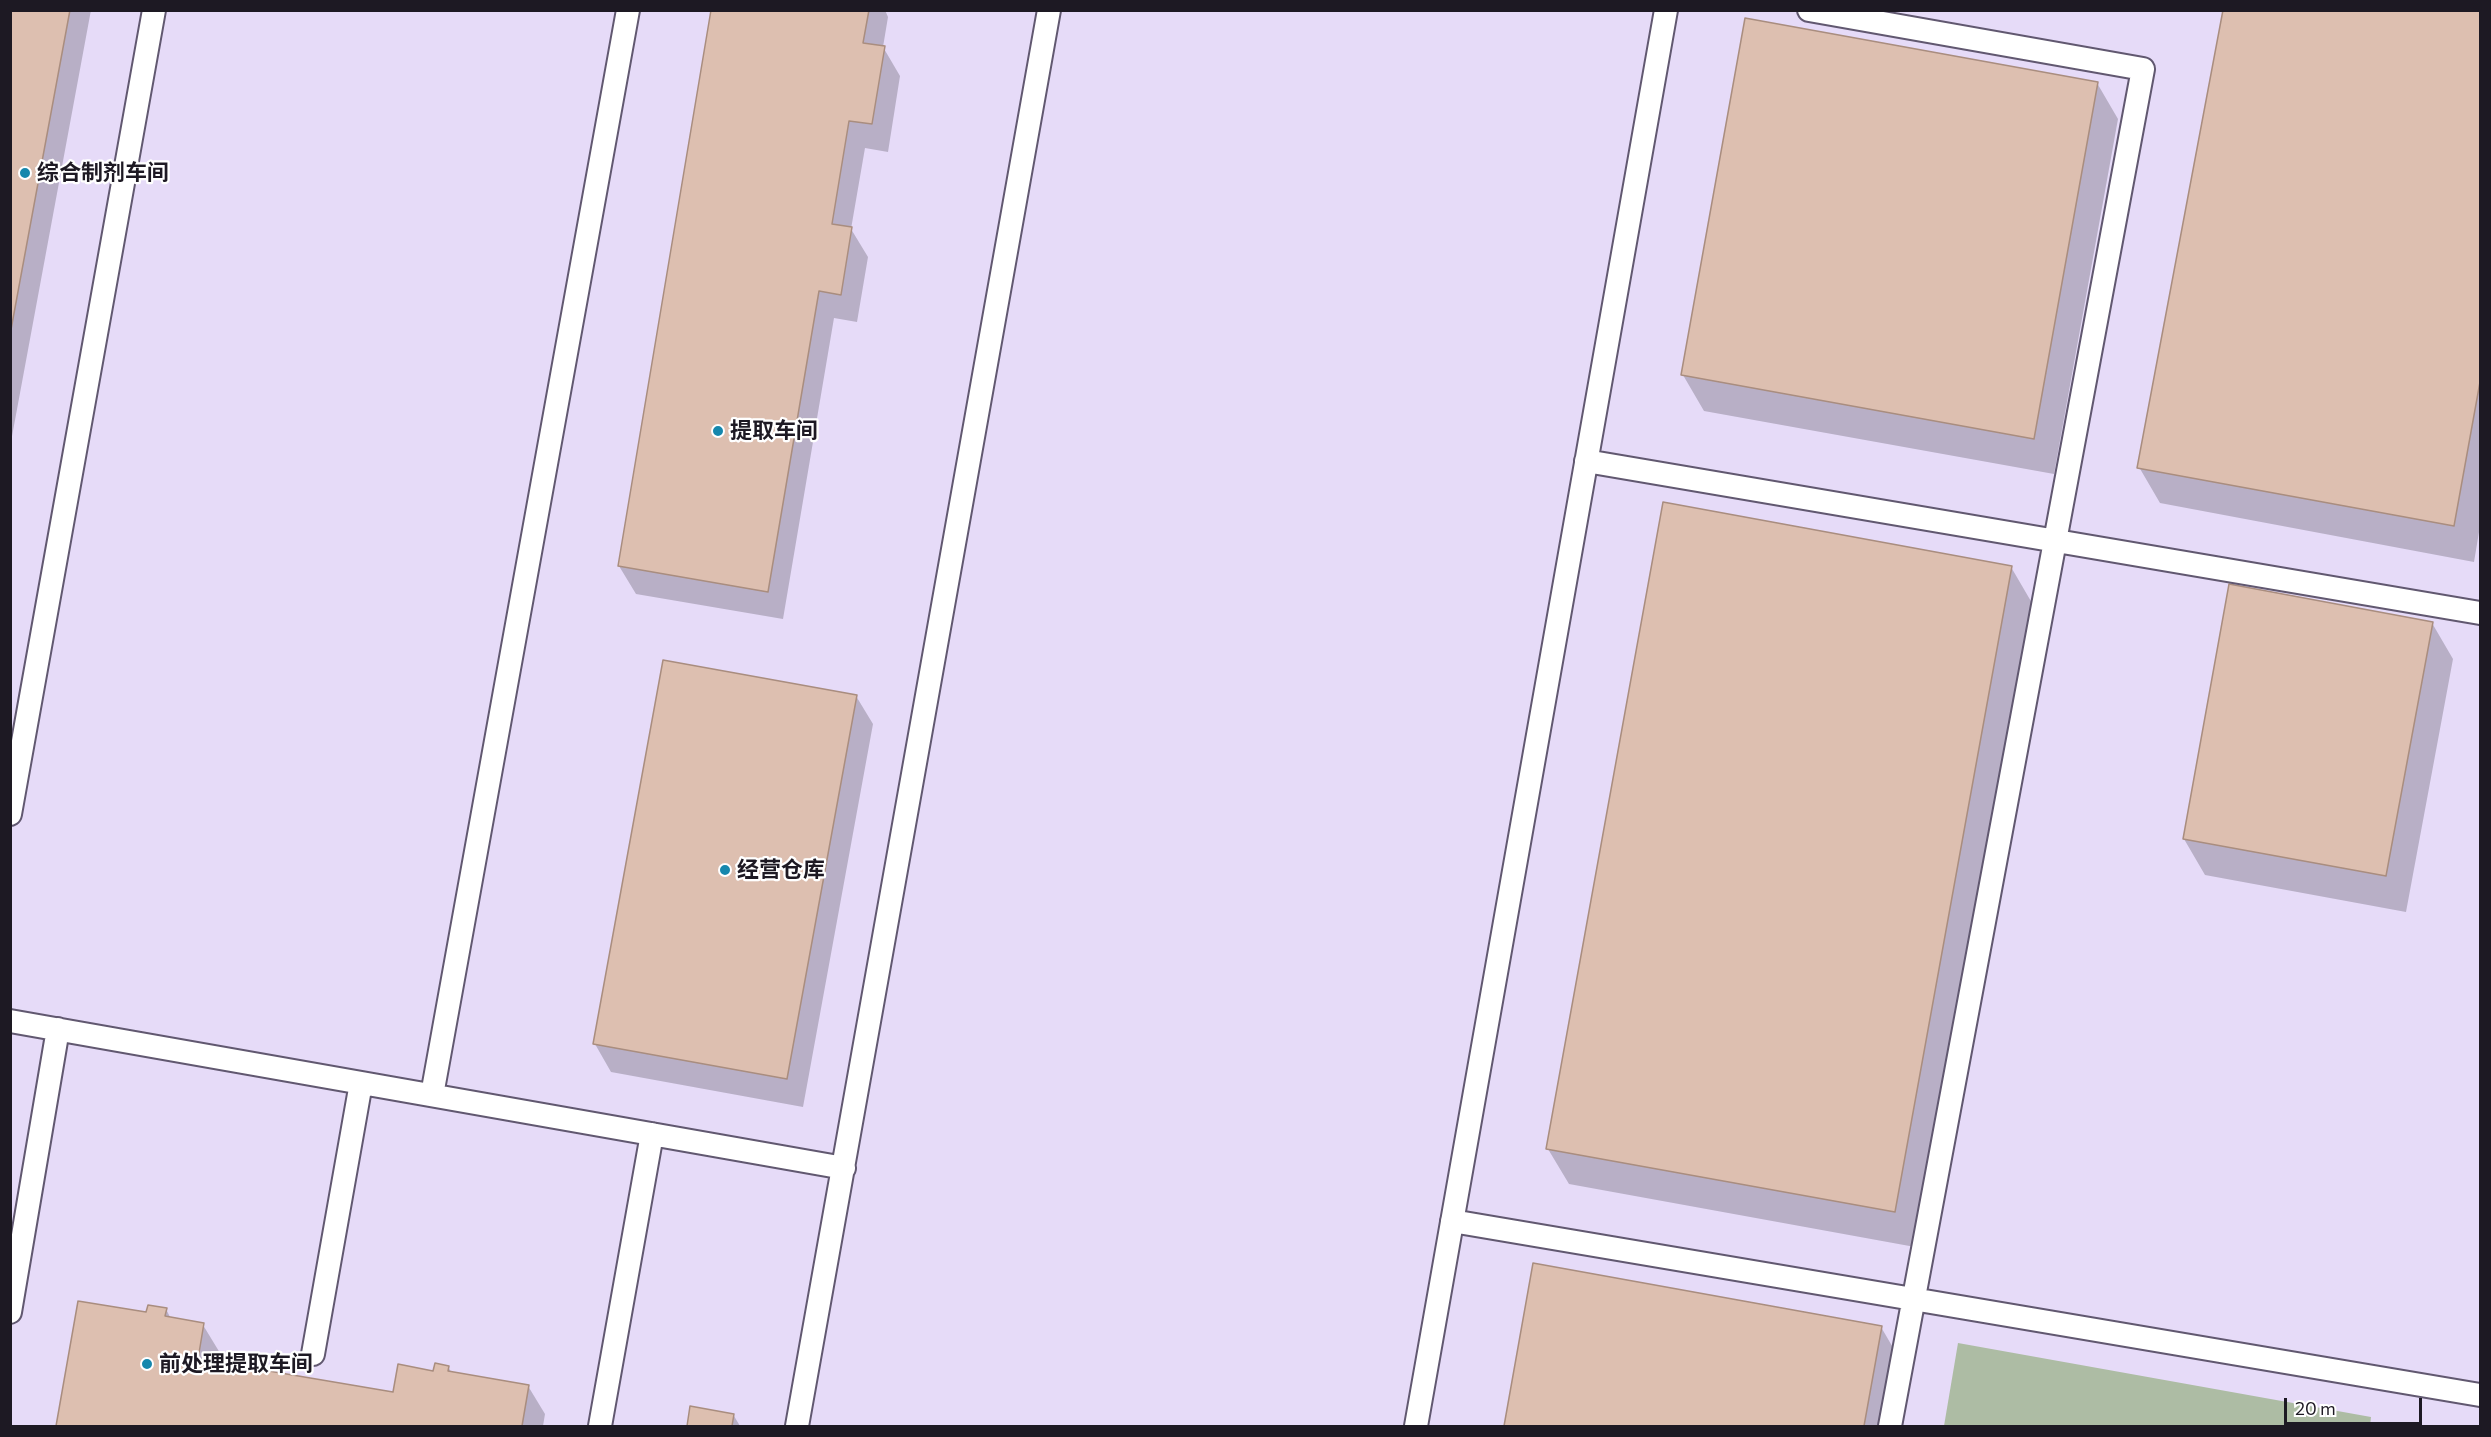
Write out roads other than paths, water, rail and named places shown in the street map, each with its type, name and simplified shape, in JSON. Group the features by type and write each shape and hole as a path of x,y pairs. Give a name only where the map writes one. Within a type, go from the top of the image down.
{"lane":[{"path":"10,814 154,10"},
{"path":"432,1095 628,10"},
{"path":"796,1426 844,1168 1049,10"},
{"path":"1416,1426 1666,10"},
{"path":"1809,10 2142,69 1890,1426"},
{"path":"1586,461 2481,613"},
{"path":"10,1021 844,1168"},
{"path":"10,1312 58,1029"},
{"path":"313,1354 361,1083"},
{"path":"600,1426 652,1134"},
{"path":"1452,1221 2481,1395"}],"place":[{"name":"综合制剂车间","path":"25,173"},
{"name":"提取车间","path":"718,431"},
{"name":"经营仓库","path":"725,870"},
{"name":"前处理提取车间","path":"147,1364"}]}
